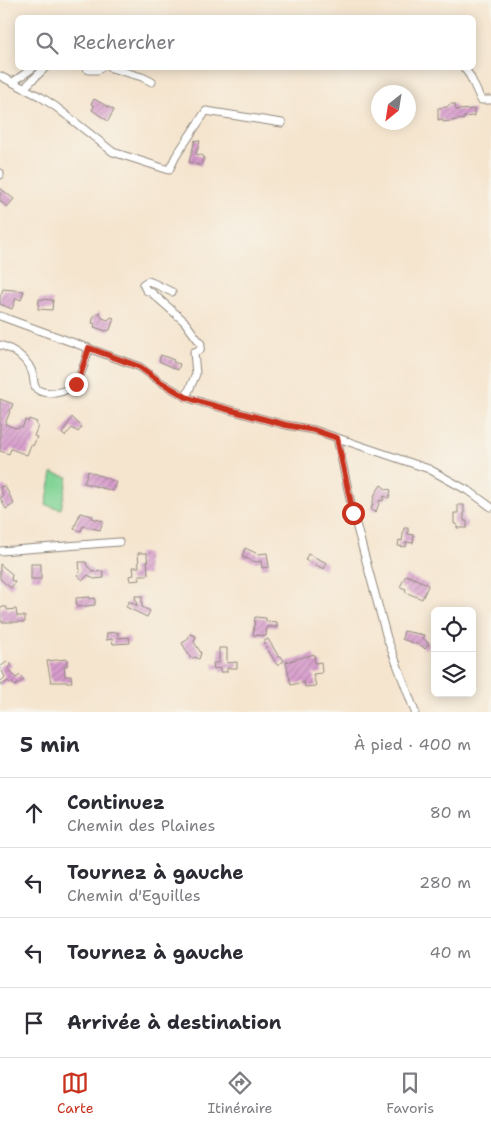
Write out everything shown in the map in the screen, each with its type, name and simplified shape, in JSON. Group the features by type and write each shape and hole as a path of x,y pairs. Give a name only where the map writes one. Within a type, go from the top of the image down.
{"street":[{"path":"13,82 30,70"},
{"path":"24,88 43,70"},
{"path":"119,70 152,82"},
{"path":"466,70 481,100 491,100"},
{"path":"0,76 56,108 113,152 169,170 176,156 206,111 282,123"},
{"path":"172,292 148,281 143,284 146,290 184,321 201,344 200,350 194,352 196,374 186,397"},
{"path":"0,316 140,367 186,397 229,411 314,430 429,469 464,488 491,507"},
{"path":"0,345 12,349 24,360 33,372 37,390 50,393 64,392 76,384 89,348"},
{"path":"337,438 353,513 387,638 415,712"},
{"path":"0,551 120,542"}],"green space":[{"path":"52,473 68,477 61,509 46,505"}],"building":[{"path":"94,99 114,110 108,121 92,110 94,106 91,104"},
{"path":"450,104 455,104 456,110 474,109 474,116 443,122 443,119 438,120 438,108 447,107"},
{"path":"195,140 200,141 196,154 204,156 201,166 189,162"},
{"path":"0,188 14,199 7,207 0,201"},
{"path":"3,289 24,291 21,300 16,298 12,309 0,304"},
{"path":"39,299 53,300 52,310 38,309"},
{"path":"99,312 102,318 108,320 111,317 114,318 110,330 106,331 94,327 95,324 92,323 94,316"},
{"path":"161,355 180,364 178,370 159,361"},
{"path":"0,399 13,404 5,424 15,428 23,426 25,420 28,422 29,419 37,422 36,425 38,426 34,436 37,437 27,455 11,449 9,454 0,451"},
{"path":"72,417 82,427 78,432 72,428 65,436 62,434"},
{"path":"88,471 116,482 113,491 84,483"},
{"path":"381,485 391,490 389,498 384,496 383,501 380,500 376,512 371,510 375,494"},
{"path":"5,486 14,504 6,509 0,498 3,496 0,487"},
{"path":"458,505 464,505 464,521 467,521 467,528 457,528 457,524 454,524 454,513 458,513"},
{"path":"80,513 103,521 100,530 83,526 81,531 74,529"},
{"path":"404,528 408,528 408,534 414,535 413,543 406,542 406,547 398,546 399,540 402,541"},
{"path":"245,548 258,554 267,553 269,567 262,568 261,561 256,562 242,557"},
{"path":"138,553 147,553 148,575 139,575 140,580 130,581 129,576 134,575 133,567 139,567"},
{"path":"308,554 327,563 324,569 305,560"},
{"path":"79,562 86,562 87,566 94,572 103,571 104,578 94,579 88,575 83,580 77,575 80,572"},
{"path":"0,564 12,574 11,580 15,582 11,588 0,579"},
{"path":"31,564 41,564 41,579 31,579"},
{"path":"406,575 427,584 428,586 422,599 405,592 406,589 400,587"},
{"path":"135,596 142,596 142,607 150,611 147,617 126,607 129,601 137,606"},
{"path":"90,597 90,599 95,598 95,605 77,607 76,598"},
{"path":"2,607 7,607 7,610 16,609 17,616 25,616 25,622 1,622 0,610"},
{"path":"255,617 277,622 277,627 267,627 266,636 253,635"},
{"path":"404,631 424,635 423,638 429,644 425,649 422,646 402,639"},
{"path":"118,632 118,638 129,637 130,643 113,644 112,639 106,640 107,633"},
{"path":"190,634 196,636 194,642 201,653 199,659 195,657 191,659 182,643 187,640"},
{"path":"268,639 279,657 281,656 284,661 277,665 263,642"},
{"path":"219,648 227,648 227,663 237,662 237,668 227,668 227,672 220,672 220,668 214,669 213,663 219,663"},
{"path":"314,654 315,663 321,662 322,673 313,674 316,686 305,687 304,682 291,685 286,662"},
{"path":"67,659 67,666 64,666 65,676 71,676 72,682 51,682 47,661"},
{"path":"8,661 12,665 8,668 16,678 20,675 24,680 15,686 8,681 0,686 0,682 5,677 0,667"}],"route":[{"path":"76,384 89,348 140,367 186,397 229,411 314,430 337,438 353,513"}]}
